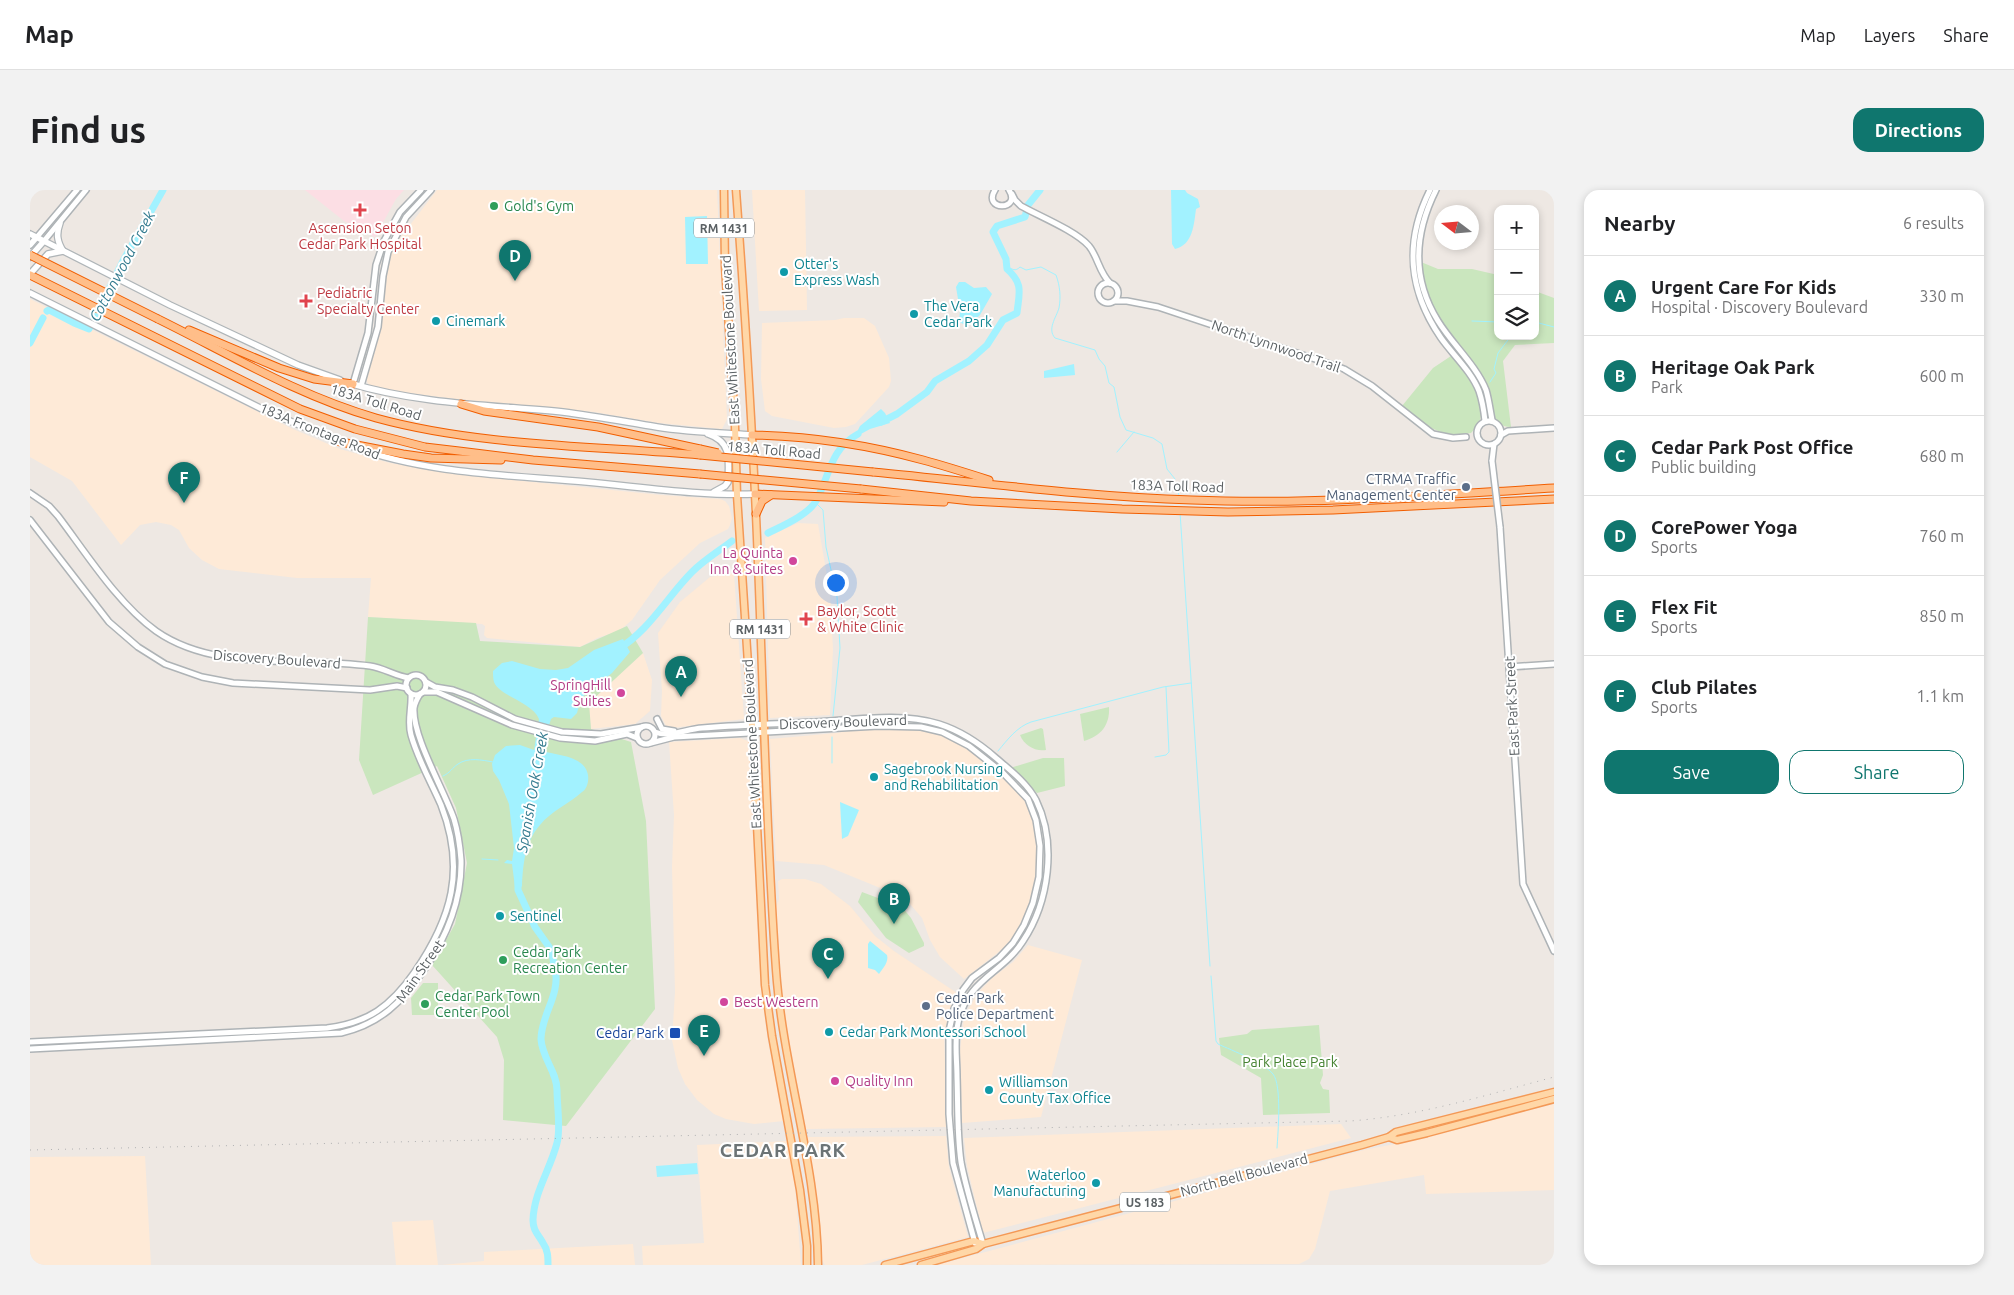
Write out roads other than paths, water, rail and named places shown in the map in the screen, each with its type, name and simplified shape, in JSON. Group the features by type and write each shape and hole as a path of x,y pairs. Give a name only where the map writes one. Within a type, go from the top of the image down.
{"highway":[{"name":"183A Toll Road","path":"30,256 286,383 327,401 375,418 441,433 700,452 745,459 1004,484 1089,495 1167,499 1278,501 1398,498 1554,488"},
{"name":"183A Toll Road","path":"30,274 300,409 329,421 388,438 425,446 533,460 700,474 971,501 1166,511 1278,512 1554,499"},
{"path":"158,319 211,338 279,368 314,379 353,384"},
{"path":"461,404 492,412 598,427 700,452"},
{"path":"752,435 799,437 876,449 923,460 1004,484"},
{"path":"336,441 431,458 533,460"},
{"path":"754,494 938,502 971,501"},
{"path":"756,514 762,501 771,495"}],"main road":[{"name":"East Whitestone Boulevard","path":"724,190 726,285 766,997 800,1190 807,1257 806,1265"},
{"name":"East Whitestone Boulevard","path":"736,190 752,435 763,725 778,996 788,1065 811,1183 819,1264"},
{"path":"60,223 57,236 64,251"},
{"path":"30,234 101,271 298,365 353,384 400,395 461,404 504,406 595,416 658,428 752,435"},
{"path":"30,245 37,237"},
{"path":"30,256 44,241"},
{"path":"30,274 48,254 64,251"},
{"name":"183A Frontage Road","path":"32,292 266,411 336,441 383,457 456,470 712,493 754,494"},
{"path":"700,431 715,436 726,447 728,482 721,490 712,493"},
{"name":"North Bell Boulevard","path":"920,1265 976,1248 983,1244 1388,1138 1396,1132 1554,1092"},
{"name":"North Bell Boulevard","path":"1388,1138 1397,1140 1421,1135 1554,1099"},
{"path":"885,1265 974,1241 983,1244"}],"street":[{"path":"37,237 77,190"},
{"path":"44,241 86,190"},
{"path":"353,384 370,320 379,254 389,230 400,212 421,190"},
{"path":"361,386 378,327 382,276 388,252 399,228 412,208 431,190"},
{"path":"988,190 996,204 1002,206 1021,206"},
{"path":"992,196 995,190"},
{"path":"1430,190 1420,213 1414,234 1412,260 1414,278 1424,309 1431,322 1472,379 1488,421"},
{"path":"1436,190 1423,221 1420,238 1419,260 1423,288 1438,321 1485,389 1488,421"},
{"path":"1007,205 1011,200 1011,192"},
{"path":"1011,192 1021,206 1080,237 1095,255 1101,271 1127,301"},
{"path":"1101,271 1098,294 1101,300 1107,303 1114,301 1118,292"},
{"path":"375,275 382,276"},
{"path":"1099,288 1104,284 1110,283"},
{"name":"North Lynnwood Trail","path":"1114,301 1127,301 1164,308 1337,366 1372,386 1433,434 1453,438 1466,437"},
{"path":"1501,428 1502,435 1499,441 1494,444 1486,445 1480,441 1477,434 1478,427 1488,421 1497,423 1508,432"},
{"path":"1502,435 1508,432 1554,428"},
{"name":"East Park Street","path":"1494,444 1492,458 1500,527 1523,884 1554,950"},
{"name":"East Park Street","path":"1486,445 1492,458"},
{"name":"Discovery Boulevard","path":"30,494 49,506 58,516 120,598 134,612 156,630 184,646 210,654 233,658 371,666 409,678"},
{"name":"Discovery Boulevard","path":"30,520 109,622 138,647 165,664 202,677 233,683 370,690 397,686 407,688"},
{"path":"1509,667 1554,664"},
{"path":"426,682 419,675 409,678 407,688 411,694 437,692 525,726 560,738 595,741 627,734 637,738 644,744 651,743 655,738 654,732 650,727 601,734 562,732 525,726 472,697 453,690 435,687 426,682"},
{"path":"422,693 426,687 426,682"},
{"name":"Main Street","path":"30,1049 321,1034 356,1029 380,1018 407,994 435,955 447,921 458,863 454,820 417,728 414,708 416,701 422,693"},
{"name":"Main Street","path":"411,694 411,736 451,834 458,863"},
{"path":"657,719 660,727 665,731 682,731"},
{"name":"Discovery Boulevard","path":"654,732 666,735 702,728 879,719 922,720 960,732 985,749 1024,784 1035,798 1044,825 1048,852 1046,884 1036,918 1022,943 1009,958 973,990 961,1012 956,1033 958,1131 961,1158 983,1244"},
{"name":"Discovery Boulevard","path":"651,743 674,737 909,726 942,732 969,746 1003,773 1028,799 1039,832 1040,862 1036,892 1029,915 1018,936 1004,952 980,970 967,984 954,1009 949,1031 949,1114 953,1163 976,1248"},
{"path":"637,738 638,732 642,727"},
{"path":"435,792 442,789"},
{"name":"Main Street","path":"30,1042 327,1028 354,1023 376,1012 402,990 447,921"}],"water":[{"path":"1171,190 1185,190 1198,199 1200,207 1196,209 1192,233 1189,239 1181,247 1175,249 1172,244"},
{"path":"707,216 708,264 686,264 685,217"},
{"path":"959,282 965,282 974,288 986,287 992,294 980,315 968,326 959,322 960,311 956,287"},
{"path":"1074,364 1075,375 1044,378 1044,371"},
{"path":"881,409 890,423 870,429 850,440 851,436 857,432 860,426"},
{"path":"623,639 630,652 612,673 581,698 577,713 571,719 554,717 551,719 541,751 576,760 586,769 588,782 584,791 544,820 535,832 528,846 522,886 518,890 515,887 512,864 504,863 507,860 512,861 514,848 509,804 493,771 492,764 495,755 506,746 520,745 534,750 539,719 530,708 497,687 493,671 502,663 512,661 540,669 556,670 568,668 594,650"},
{"path":"840,802 859,810 848,836 842,839"},
{"path":"870,941 887,955 886,963 879,974 875,970 868,968 868,944"},
{"path":"697,1163 698,1174 657,1177 656,1166"}],"waterway":[{"name":"Cottonwood Creek","path":"47,311 49,310 89,329 123,261 163,190"},
{"name":"Spanish Oak Creek","path":"881,422 897,414 927,392 935,381 969,361 987,345 1003,320 1017,313 1018,284 1007,269 1006,259 993,232 997,226 1025,217 1028,205 1040,190"},
{"path":"1007,267 1015,270 1020,267 1026,270 1041,267 1056,275 1060,300 1052,327 1053,335 1055,338 1095,350 1105,366 1109,383 1114,387 1120,417 1126,430 1153,438 1162,444 1167,469 1175,479"},
{"name":"Cottonwood Creek","path":"30,343 43,318"},
{"path":"1472,321 1494,322"},
{"path":"1539,323 1554,327"},
{"path":"1490,382 1496,373 1494,369 1498,353 1508,340"},
{"path":"1117,452 1134,432"},
{"name":"Spanish Oak Creek","path":"768,533 794,520 812,506 821,492 831,464 841,448 848,440 858,434"},
{"path":"1176,483 1179,496"},
{"path":"816,503 823,510 826,547 837,597 840,648 833,716"},
{"path":"1180,512 1210,966"},
{"name":"Spanish Oak Creek","path":"618,649 639,633 692,572 732,541"},
{"path":"998,751 1017,730 1031,722 1163,687 1191,683"},
{"path":"1155,757 1166,755 1169,752 1166,687"},
{"path":"832,737 832,763"},
{"path":"443,776 466,760 493,762"},
{"path":"482,859 498,860"},
{"name":"Spanish Oak Creek","path":"518,880 518,890 535,927 552,951 554,966"},
{"name":"Spanish Oak Creek","path":"548,1265 547,1251 535,1230 533,1220 539,1190 554,1153 558,1137 556,1083 541,1039 544,1021 555,987 555,969"},
{"path":"1211,976 1216,1041 1218,1044 1262,1065 1273,1074 1276,1080 1279,1109 1277,1148"}],"railway":[{"path":"30,1150 1350,1121 1427,1110 1554,1077"}],"place":[{"name":"Gold's Gym","path":"494,206"},
{"name":"Ascension Seton Cedar Park Hospital","path":"360,210"},
{"name":"Otter's Express Wash","path":"784,272"},
{"name":"CorePower Yoga","path":"515,281"},
{"name":"Pediatric Specialty Center","path":"306,301"},
{"name":"The Vera Cedar Park","path":"914,314"},
{"name":"Cinemark","path":"436,321"},
{"name":"CTRMA Traffic Management Center","path":"1466,487"},
{"name":"Club Pilates","path":"184,503"},
{"name":"La Quinta Inn & Suites","path":"793,561"},
{"name":"Baylor, Scott & White Clinic","path":"806,619"},
{"name":"SpringHill Suites","path":"621,693"},
{"name":"Urgent Care For Kids","path":"681,697"},
{"name":"Sagebrook Nursing and Rehabilitation","path":"874,777"},
{"name":"Sentinel","path":"500,916"},
{"name":"Heritage Oak Park","path":"894,924"},
{"name":"Cedar Park Recreation Center","path":"503,960"},
{"name":"Cedar Park Post Office","path":"828,979"},
{"name":"Best Western","path":"724,1002"},
{"name":"Cedar Park Town Center Pool","path":"425,1004"},
{"name":"Cedar Park Police Department","path":"926,1006"},
{"name":"Cedar Park Montessori School","path":"829,1032"},
{"name":"Cedar Park","path":"675,1033"},
{"name":"Flex Fit","path":"704,1056"},
{"name":"Quality Inn","path":"835,1081"},
{"name":"Williamson County Tax Office","path":"989,1090"},
{"name":"Waterloo Manufacturing","path":"1096,1183"}],"district":[{"name":"CEDAR PARK","path":"783,1150"}],"park label":[{"name":"Park Place Park","path":"1290,1062"}]}
